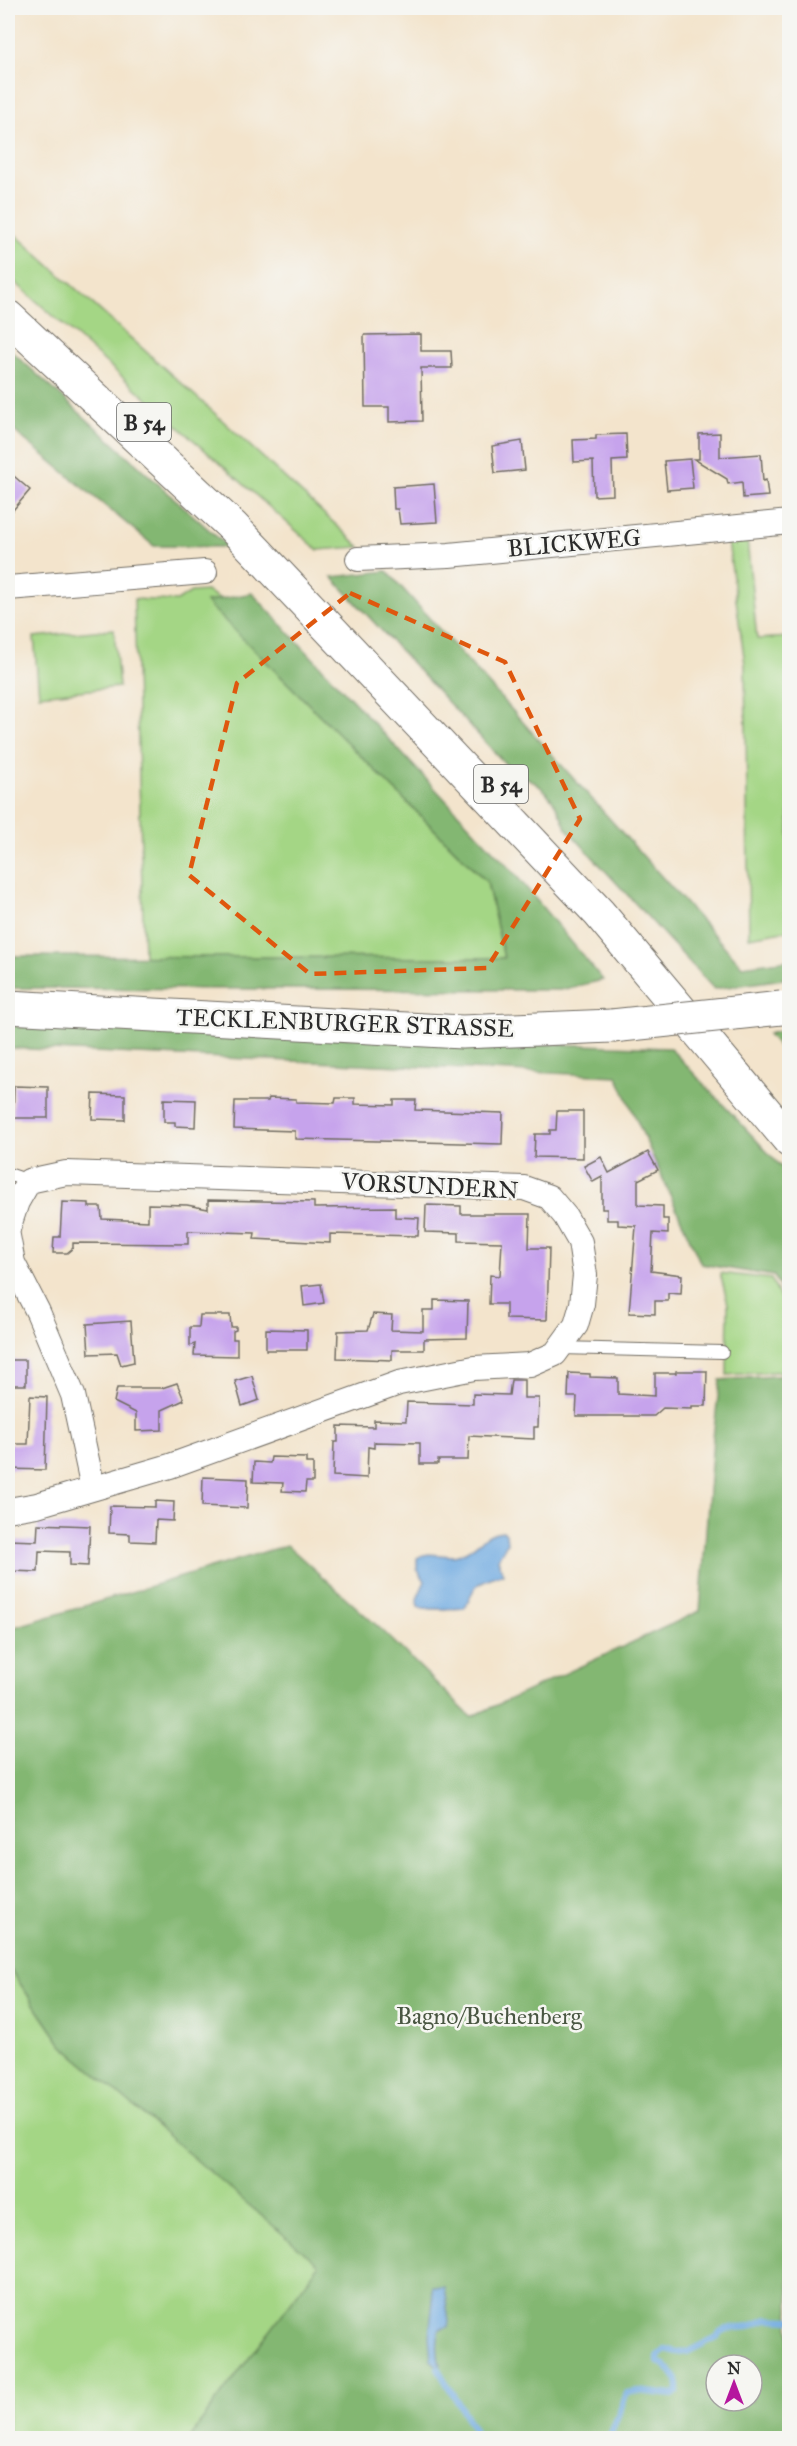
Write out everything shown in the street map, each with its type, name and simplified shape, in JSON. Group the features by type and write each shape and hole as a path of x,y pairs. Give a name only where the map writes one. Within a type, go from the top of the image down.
{"main road":[{"name":"B 54","path":"8,296 255,526 614,902 789,1108"},
{"name":"B 54","path":"8,317 240,535 599,913 789,1141"},
{"name":"TECKLENBURGER STRASSE","path":"8,1007 462,1032 612,1026 785,1007"}],"street":[{"name":"BLICKWEG","path":"358,559 449,555 789,522"},
{"path":"8,588 206,572"},
{"name":"VORSUNDERN","path":"8,1229 16,1202 18,1177 66,1173 524,1188 549,1197 565,1216 580,1242 585,1275 582,1304 576,1325 555,1354 530,1365 474,1368 399,1383 170,1466 37,1504 8,1510"},
{"path":"8,1236 13,1263 38,1312 73,1395 93,1488"}],"lane":[{"path":"559,1348 722,1352"}],"highlighted area":[{"path":"350,593 505,662 580,819 487,968 310,974 189,875 237,683"}],"green space":[{"path":"8,228 360,547 318,550 8,276"},
{"path":"8,348 228,547 154,546 8,426"},
{"path":"747,540 757,639 790,637 789,930 749,937 745,664 728,542"},
{"path":"387,571 742,966 789,960 789,978 714,989 566,828 558,808 540,786 512,771 332,577"},
{"path":"206,591 230,604 382,777 487,882 504,958 144,957 134,599 177,601 191,592"},
{"path":"252,593 514,873 603,980 560,990 8,988 8,956 504,958 487,882 206,602"},
{"path":"114,629 119,687 39,695 34,637"},
{"path":"8,1026 670,1048 789,1175 789,1306 774,1276 701,1264 617,1076 8,1048"},
{"path":"790,1029 789,1059 768,1034"},
{"path":"720,1273 771,1279 789,1316 789,1371 727,1375 728,1304"},
{"name":"Bagno/Buchenberg","path":"789,1375 789,2438 189,2438 319,2265 62,2045 8,1966 8,1629 287,1545 383,1631 471,1717 700,1611 713,1438 720,1380"},
{"path":"8,1966 62,2045 320,2265 189,2438 8,2438"}],"water":[{"path":"503,1531 506,1533 507,1543 498,1559 503,1574 478,1585 464,1608 418,1607 417,1599 425,1581 417,1569 417,1558 427,1554 458,1555 490,1534"},
{"path":"432,2286 444,2287 449,2321 448,2327 440,2329 437,2347 440,2365 438,2367 431,2360 429,2336 433,2302"}],"building":[{"path":"421,334 421,351 451,351 452,368 421,368 422,421 389,422 389,407 365,407 364,335"},
{"path":"720,433 720,457 761,454 763,481 766,480 768,496 743,498 742,482 728,484 727,479 694,459 699,459 699,434"},
{"path":"626,434 627,460 612,461 613,495 594,496 593,461 574,462 573,440 596,439 596,435"},
{"path":"522,441 525,470 495,473 492,446"},
{"path":"690,459 693,488 667,490 664,461"},
{"path":"8,471 30,490 8,516"},
{"path":"434,484 437,522 400,524 398,509 394,509 393,487"},
{"path":"14,1086 48,1087 48,1118 13,1118"},
{"path":"93,1094 125,1095 125,1120 92,1119"},
{"path":"269,1098 296,1099 296,1102 335,1103 336,1098 355,1098 355,1104 394,1105 394,1100 416,1100 415,1110 503,1113 502,1144 295,1139 295,1131 234,1129 235,1101 268,1101"},
{"path":"164,1099 196,1100 195,1127 175,1126 175,1122 164,1122"},
{"path":"557,1111 583,1111 583,1158 534,1157 535,1134 550,1134 550,1130 556,1130"},
{"path":"648,1152 658,1170 638,1180 638,1205 663,1206 663,1219 668,1219 668,1234 653,1233 651,1271 682,1275 681,1294 668,1293 668,1301 655,1301 655,1314 629,1313 636,1226 618,1225 618,1220 607,1220 607,1209 602,1209 602,1177 593,1182 584,1166 601,1157 609,1173"},
{"path":"208,1200 314,1202 314,1208 395,1207 395,1217 419,1218 418,1236 330,1234 330,1243 254,1239 255,1233 188,1231 188,1244 73,1243 73,1248 67,1253 53,1253 54,1237 60,1237 62,1202 89,1203 89,1207 101,1207 102,1219 148,1221 148,1204 187,1205 208,1209"},
{"path":"426,1205 461,1206 461,1214 530,1214 529,1248 549,1248 547,1320 506,1319 506,1304 489,1304 490,1275 500,1276 502,1242 459,1241 459,1233 425,1232"},
{"path":"321,1284 324,1303 304,1306 302,1286"},
{"path":"434,1300 468,1301 467,1338 424,1339 424,1350 392,1350 392,1360 337,1358 338,1331 368,1330 373,1314 392,1315 391,1330 423,1331 423,1310 434,1310"},
{"path":"200,1315 230,1315 231,1327 236,1327 233,1331 233,1339 237,1339 237,1356 194,1355 195,1344 190,1346 190,1327 199,1327"},
{"path":"131,1321 134,1362 121,1365 117,1353 89,1354 87,1324"},
{"path":"266,1329 307,1330 307,1350 266,1350"},
{"path":"8,1360 26,1360 26,1385 8,1385"},
{"path":"676,1371 707,1371 706,1406 692,1406 692,1409 663,1408 654,1416 576,1416 577,1397 568,1397 569,1373 590,1374 590,1377 618,1378 618,1394 655,1396 655,1373 676,1373"},
{"path":"252,1376 259,1400 242,1406 235,1381"},
{"path":"511,1380 524,1380 524,1398 539,1398 538,1427 534,1427 534,1439 469,1436 468,1460 438,1460 438,1464 420,1464 420,1443 374,1442 374,1448 368,1447 367,1478 333,1476 334,1442 338,1442 338,1426 374,1427 374,1420 406,1421 407,1402 473,1404 473,1394 509,1395"},
{"path":"177,1383 184,1400 162,1410 162,1430 136,1431 136,1413 114,1402 117,1388 162,1388"},
{"path":"30,1396 47,1397 45,1470 8,1469 8,1444 28,1444"},
{"path":"271,1457 306,1458 306,1463 313,1463 313,1482 306,1482 305,1492 282,1491 283,1483 253,1482 254,1462 270,1463"},
{"path":"203,1477 248,1479 247,1508 202,1506"},
{"path":"155,1501 174,1502 173,1521 156,1520 155,1542 130,1541 130,1534 109,1533 110,1506 155,1507"},
{"path":"38,1524 90,1526 88,1566 70,1565 70,1552 39,1551 38,1572 12,1571 8,1568 8,1540 37,1541"}],"waterway":[{"path":"609,2438 627,2393 638,2391 673,2395 678,2391 676,2377 658,2362 658,2357 666,2349 677,2352 689,2351 717,2337 720,2332 727,2329 750,2327 767,2319 790,2320"},
{"path":"438,2369 479,2438"}]}
